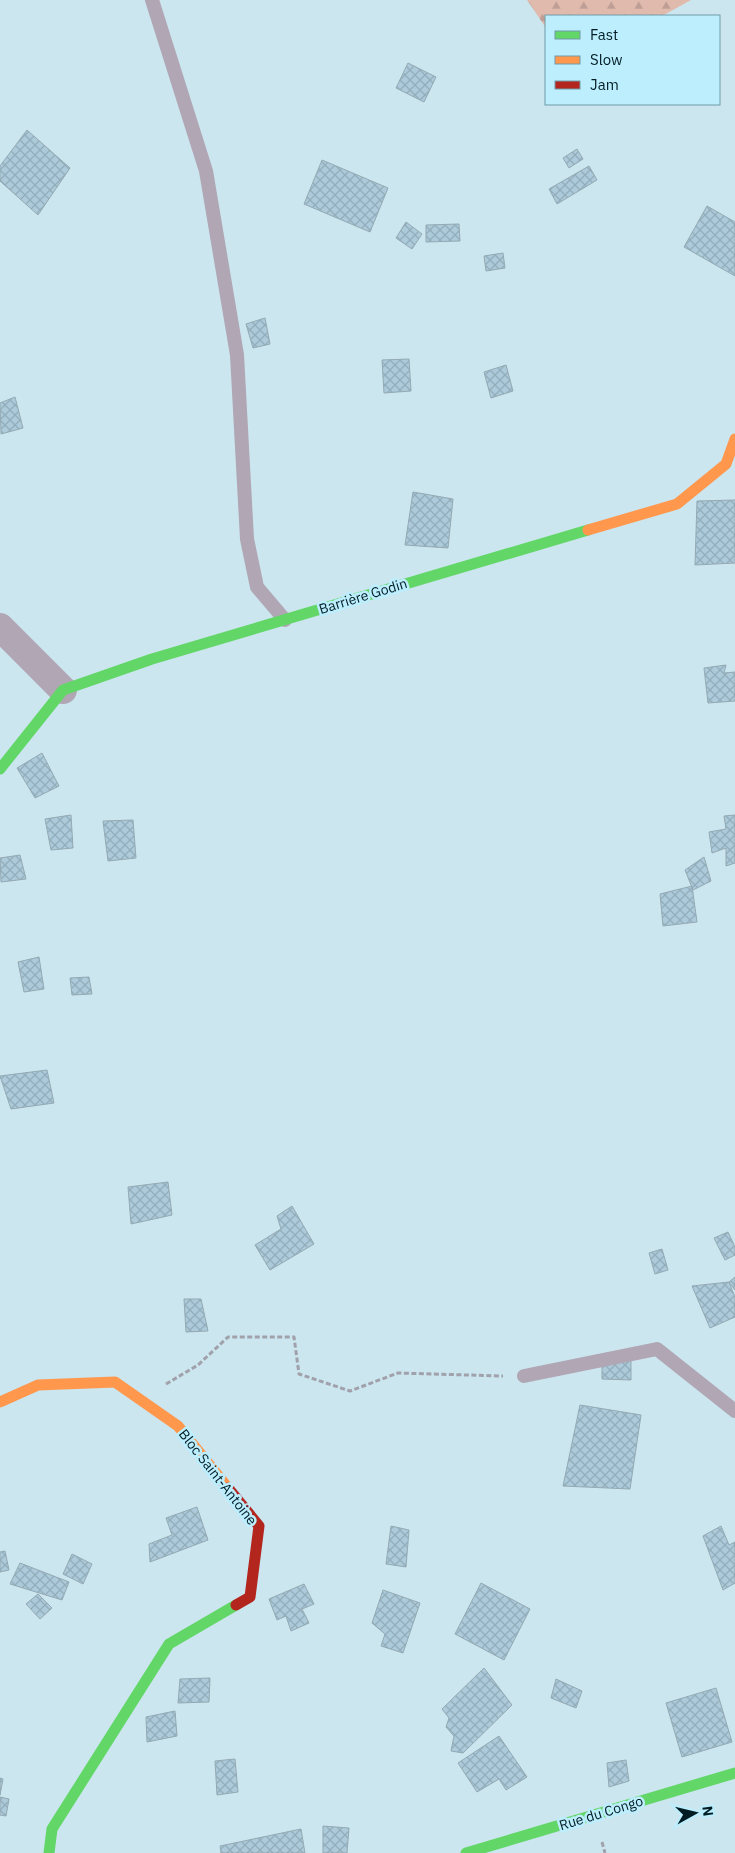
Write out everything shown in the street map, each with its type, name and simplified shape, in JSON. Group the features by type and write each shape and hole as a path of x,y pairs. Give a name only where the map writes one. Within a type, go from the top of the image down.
{"street":[{"name":"Barrière Godin","path":"63,690 152,659 677,504 726,464 735,440"},
{"path":"0,626 63,690 0,769"},
{"name":"Bloc Saint-Antoine","path":"0,1402 38,1385 115,1382 178,1426 258,1526 250,1597 169,1644 52,1829 49,1853"},
{"name":"Rue du Congo","path":"466,1853 735,1773"}],"lane":[{"path":"152,0 206,172 236,355 247,539 257,587 284,620"},
{"path":"524,1376 657,1349 735,1411"}],"path":[{"path":"140,1399 198,1365 228,1337 294,1337 299,1374 350,1391 398,1373 524,1376"}],"green space":[{"path":"527,0 691,0 664,15 545,15 545,27"}],"building":[{"path":"408,63 436,77 424,102 396,88"},
{"path":"27,130 70,168 38,215 0,181 0,166"},
{"path":"577,149 583,159 569,168 563,158"},
{"path":"322,160 388,188 370,232 304,204"},
{"path":"589,166 597,180 557,204 549,189"},
{"path":"707,206 735,222 735,276 684,247"},
{"path":"406,222 422,234 412,249 396,238"},
{"path":"459,224 460,241 426,242 426,225"},
{"path":"503,253 505,268 486,271 484,256"},
{"path":"265,318 270,344 253,348 246,324"},
{"path":"409,359 411,391 384,393 382,360"},
{"path":"506,365 513,391 491,398 484,372"},
{"path":"15,397 23,428 1,434 0,403"},
{"path":"413,492 453,499 448,548 405,545"},
{"path":"735,500 735,563 695,565 697,501"},
{"path":"726,665 724,673 735,672 735,701 708,703 704,668"},
{"path":"42,753 59,786 35,798 17,768"},
{"path":"71,815 73,848 51,850 45,819"},
{"path":"735,815 735,863 726,866 726,848 712,853 709,832 726,829 724,816"},
{"path":"133,820 136,858 108,861 103,821"},
{"path":"20,855 26,879 1,882 0,858"},
{"path":"704,857 711,881 693,890 685,870"},
{"path":"692,886 697,922 663,926 660,894"},
{"path":"39,957 44,989 24,992 18,962"},
{"path":"89,977 92,994 72,995 70,978"},
{"path":"47,1070 54,1103 11,1109 0,1076"},
{"path":"168,1182 172,1215 131,1224 128,1187"},
{"path":"292,1206 314,1244 270,1270 255,1245 281,1229 277,1216"},
{"path":"728,1232 735,1247 735,1255 725,1260 714,1238"},
{"path":"662,1249 668,1270 655,1274 649,1253"},
{"path":"735,1277 735,1290 729,1282"},
{"path":"729,1282 735,1297 735,1317 710,1328 692,1286"},
{"path":"184,1299 201,1299 208,1331 186,1332"},
{"path":"602,1360 631,1360 631,1380 602,1379"},
{"path":"580,1405 641,1415 630,1489 563,1486"},
{"path":"197,1507 208,1540 150,1562 149,1544 172,1535 166,1518"},
{"path":"391,1526 409,1530 406,1567 386,1564"},
{"path":"721,1526 729,1545 735,1542 735,1583 723,1590 703,1536"},
{"path":"5,1551 9,1570 0,1572 0,1552"},
{"path":"72,1554 92,1564 83,1584 63,1574"},
{"path":"20,1563 69,1582 62,1600 10,1584"},
{"path":"481,1583 530,1609 504,1660 455,1634"},
{"path":"304,1584 314,1604 302,1609 309,1623 291,1631 286,1616 277,1620 269,1599"},
{"path":"383,1590 420,1603 403,1653 381,1646 385,1634 372,1623"},
{"path":"38,1594 52,1608 40,1619 26,1604"},
{"path":"484,1668 512,1705 463,1753 451,1751 454,1736 446,1727 449,1718 442,1709"},
{"path":"210,1678 209,1702 178,1703 180,1679"},
{"path":"556,1679 582,1691 576,1708 551,1698"},
{"path":"716,1688 732,1742 682,1757 666,1703"},
{"path":"175,1711 177,1736 147,1742 146,1717"},
{"path":"499,1736 527,1777 506,1790 499,1779 477,1792 458,1763"},
{"path":"235,1759 238,1792 217,1795 215,1761"},
{"path":"626,1760 629,1781 609,1787 607,1763"},
{"path":"0,1778 3,1779 0,1795"},
{"path":"0,1797 9,1799 6,1816 0,1815"},
{"path":"323,1826 349,1828 347,1853 323,1853"},
{"path":"301,1829 305,1853 221,1853 220,1846"}],"traffic: fast":[{"path":"0,769 63,690 152,659 588,530"},
{"path":"49,1853 52,1829 169,1644 236,1605"},
{"path":"466,1853 735,1773"}],"traffic: slow":[{"path":"588,530 677,504 726,464 735,439"},
{"path":"0,1402 38,1385 115,1382 178,1426 228,1488"}],"traffic: jam":[{"path":"228,1488 259,1526 250,1597 236,1605"}]}
